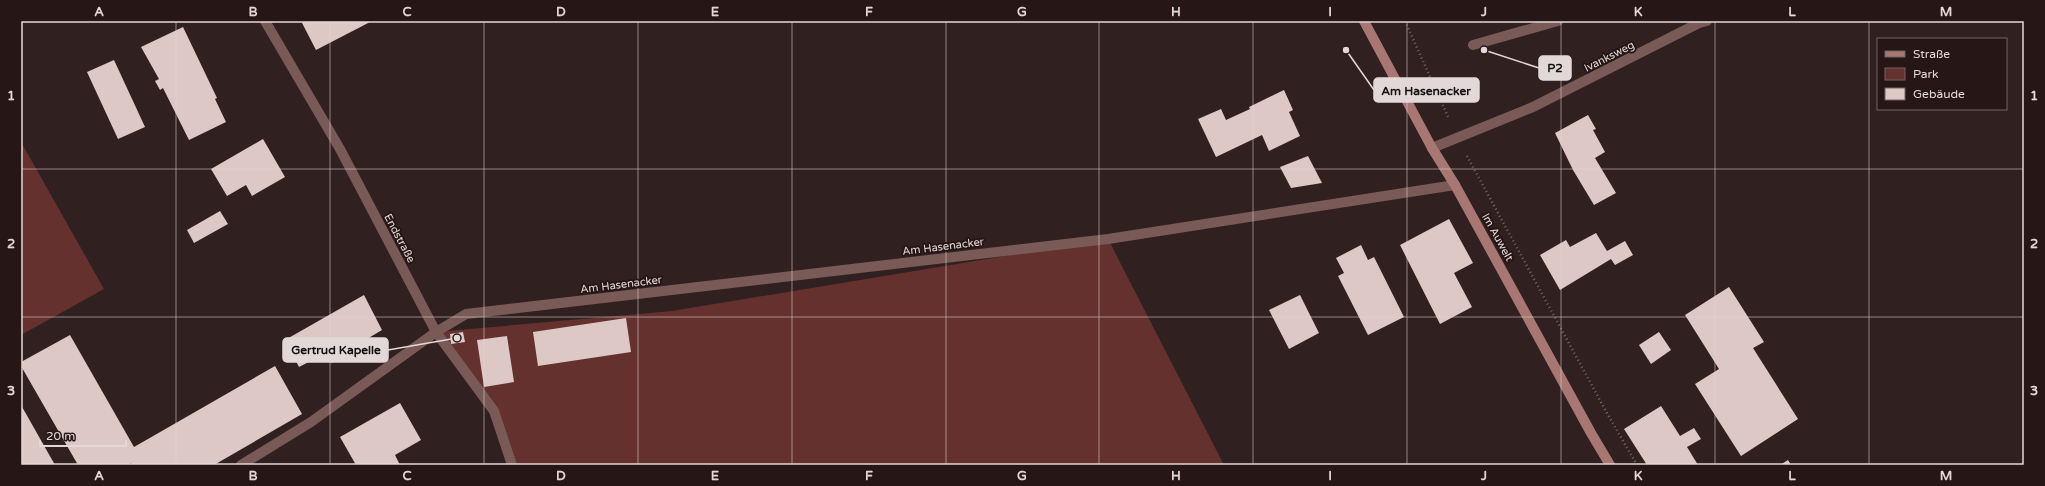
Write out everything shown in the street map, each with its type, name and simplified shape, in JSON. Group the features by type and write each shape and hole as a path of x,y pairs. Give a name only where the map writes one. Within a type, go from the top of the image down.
{"main road":[{"name":"Im Auwelt","path":"1364,21 1432,148 1456,186 1587,426 1610,465"}],"street":[{"name":"Endstraße","path":"265,21 340,149 436,332 494,412 512,465"},
{"path":"1473,44 1558,21"},
{"name":"Ivanksweg","path":"1432,148 1533,107 1699,23 1707,21"},
{"name":"Am Hasenacker","path":"241,465 311,422 436,332 466,314 1108,239 1456,186"}],"path":[{"path":"1405,21 1458,138 1608,415 1637,465"}],"green space":[{"path":"21,142 104,289 21,335"},
{"path":"1108,239 1224,465 512,465 494,411 436,332 672,311"}],"building":[{"path":"301,21 372,21 316,50"},
{"path":"183,27 217,98 215,99 226,122 189,140 163,88 160,90 155,81 159,79 141,47"},
{"path":"114,60 145,127 118,139 87,72"},
{"path":"1284,90 1293,110 1289,112 1300,136 1269,151 1262,135 1216,157 1198,119 1221,109 1226,120 1250,109 1249,107"},
{"path":"1588,115 1596,129 1593,130 1605,152 1595,158 1616,193 1594,205 1573,170 1555,133"},
{"path":"263,139 285,177 252,196 246,185 227,196 211,169"},
{"path":"1308,156 1322,183 1291,188 1280,167"},
{"path":"220,211 228,224 194,243 187,230"},
{"path":"1449,219 1473,263 1454,273 1472,307 1440,324 1400,245"},
{"path":"1596,233 1607,251 1625,241 1633,255 1615,265 1611,259 1560,290 1540,255 1566,240 1570,247"},
{"path":"1361,245 1368,260 1374,257 1404,317 1368,335 1338,276 1344,273 1336,258"},
{"path":"1729,287 1764,342 1753,348 1798,419 1741,456 1695,384 1719,369 1685,315"},
{"path":"364,295 382,330 350,349 351,352 331,363 326,353 299,367 285,340"},
{"path":"1300,295 1319,333 1289,349 1269,310"},
{"path":"626,318 631,352 538,366 533,332"},
{"path":"463,332 465,342 451,344 450,334"},
{"path":"1659,332 1671,350 1651,364 1639,345"},
{"path":"70,335 134,447 275,366 302,414 214,465 132,465 131,463 128,465 78,465 21,366 21,362"},
{"path":"507,336 514,382 484,387 477,340"},
{"path":"400,403 421,440 395,455 400,465 356,465 340,437"},
{"path":"21,405 55,465 21,465"},
{"path":"1661,406 1680,436 1694,428 1701,439 1687,447 1698,465 1647,465 1624,429"},
{"path":"1788,460 1791,465 1780,465"}],"place":[{"name":"Am Hasenacker","path":"1346,50"},
{"name":"P2","path":"1484,50"},
{"name":"Gertrud Kapelle","path":"457,338"}]}
